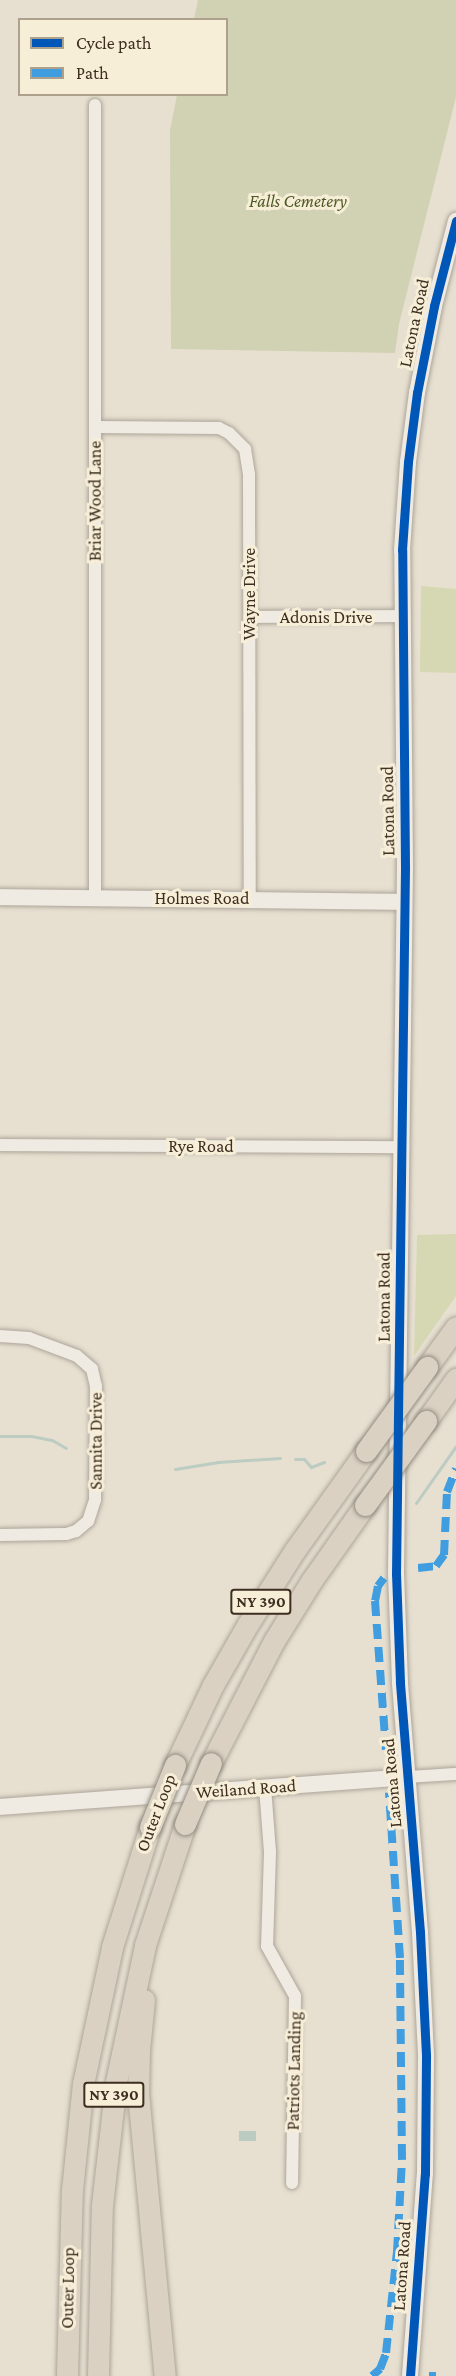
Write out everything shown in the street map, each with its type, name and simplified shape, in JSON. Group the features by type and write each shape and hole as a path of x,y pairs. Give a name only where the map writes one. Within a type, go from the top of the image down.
{"highway":[{"name":"Outer Loop","path":"67,2376 72,2190 83,2084 109,1955 150,1827 175,1765 213,1685 248,1624 295,1550 456,1327"},
{"name":"Outer Loop","path":"98,2376 100,2240 111,2118 130,2006 155,1912 185,1824 211,1763 270,1648 312,1580 456,1379"},
{"path":"155,1912 140,2033 138,2085 165,2376"}],"street":[{"name":"Briar Wood Lane","path":"95,105 95,897"},
{"name":"Latona Road","path":"410,2376 424,2174 426,2046 400,1682 396,1574 404,902 402,616 404,515 413,419 426,341 456,221"},
{"name":"Wayne Drive","path":"94,427 219,428 239,441 245,449 249,474 250,898"},
{"name":"Adonis Drive","path":"249,617 402,616"},
{"name":"Holmes Road","path":"0,897 250,898 404,902"},
{"name":"Rye Road","path":"0,1145 402,1147"},
{"name":"Sannita Drive","path":"0,1336 29,1338 77,1356 92,1369 96,1386 95,1500 88,1521 76,1531 66,1534 0,1535"},
{"name":"Weiland Road","path":"0,1807 456,1774"},
{"name":"Patriots Landing","path":"265,1787 270,1852 267,1946 295,1996 292,2183"}],"green space":[{"name":"Falls Cemetery","path":"198,0 456,0 456,97 399,324 395,353 171,349 170,130 177,96 228,96 228,18 194,18"},
{"path":"421,586 456,589 456,673 420,672"},
{"path":"456,1234 456,1296 414,1356 417,1235"}],"shaded area":[{"path":"239,2131 256,2131 256,2141 239,2141"}],"waterway":[{"path":"0,1436 31,1436 52,1440 66,1448"},
{"path":"416,1503 456,1446"},
{"path":"175,1469 218,1462 280,1458"},
{"path":"295,1459 304,1459 311,1467 324,1462"}],"marked path":[{"path":"418,1568 436,1566 444,1555 447,1492 456,1469"},
{"path":"384,1578 378,1586 375,1601 386,1750"},
{"path":"372,2376 380,2369 386,2353 397,2252 402,2159 400,1958 389,1792"},
{"path":"429,2376 436,2376"}],"cycle path":[{"path":"410,2376 425,2174 426,2055 420,1932 400,1682 396,1574 405,867 402,550 408,462 417,393 434,306 456,221"}]}
